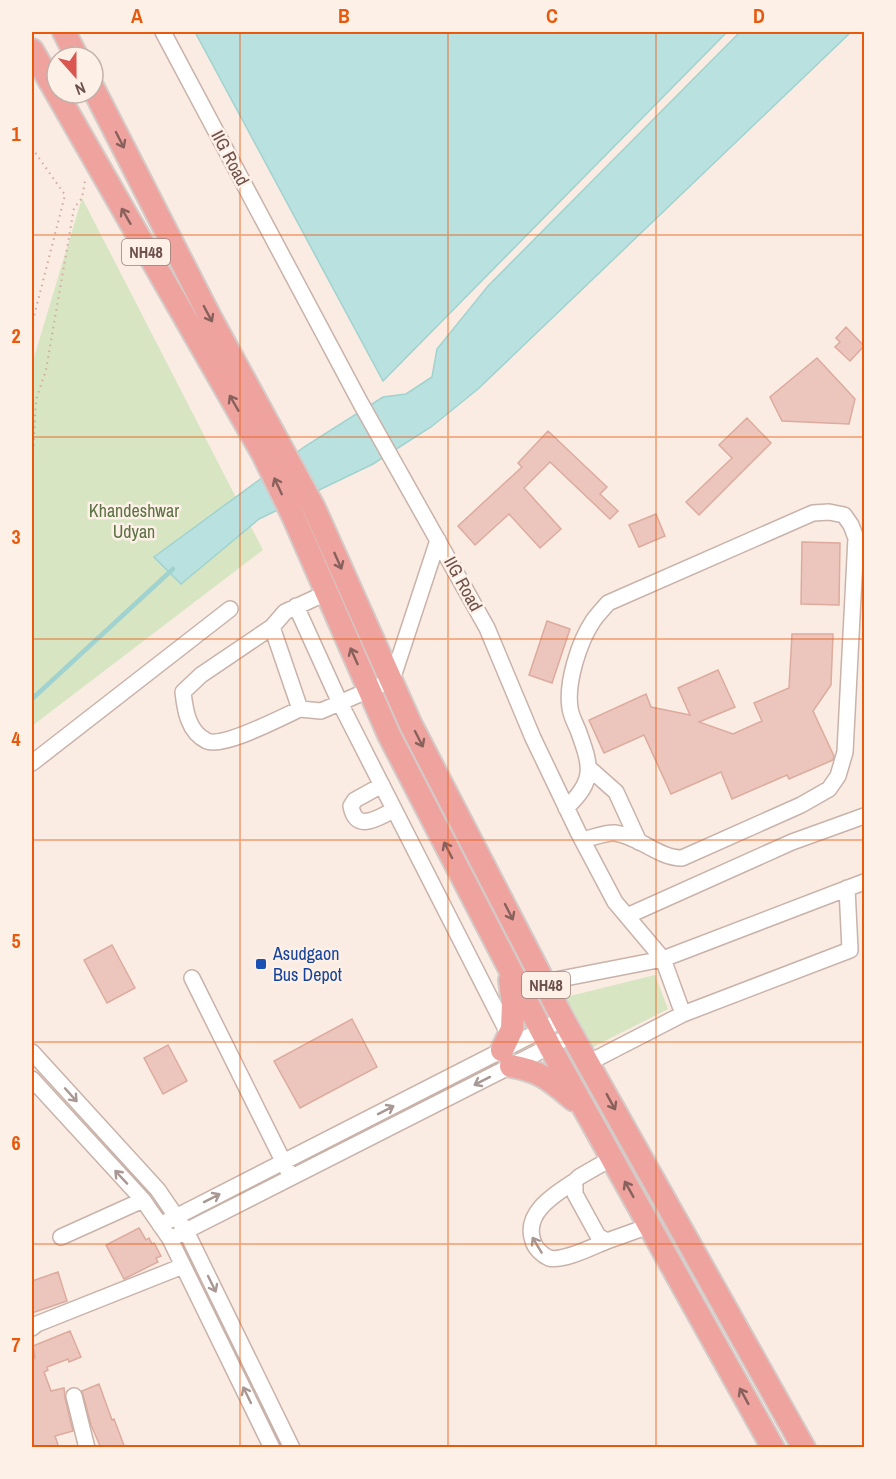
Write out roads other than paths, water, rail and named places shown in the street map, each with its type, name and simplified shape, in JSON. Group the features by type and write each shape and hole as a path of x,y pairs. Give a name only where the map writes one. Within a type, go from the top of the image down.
{"highway":[{"name":"NH48","path":"32,50 90,155 272,450 314,508 411,724 567,1027 804,1448"},
{"name":"NH48","path":"102,105 210,317 272,450 294,518 389,735 546,1038 773,1448"},
{"path":"508,965 513,1004 512,1029 507,1051 553,1082 584,1108"}],"street":[{"name":"IIG Road","path":"163,32 360,402 487,628 533,738 582,840 615,902 663,959 684,1014"},
{"path":"566,808 587,783 589,768 570,710 569,687 575,661 592,621 608,603 813,513 829,512 844,515 856,538 845,752 838,776 829,789 801,805 682,858 668,856 614,832 582,840"},
{"path":"326,593 285,612 272,627 201,675 183,692 185,711 192,727 207,741 222,742 300,709 321,711 392,680 438,540"},
{"path":"296,606 340,703 394,810 507,1051"},
{"path":"32,764 230,609"},
{"path":"272,627 300,709"},
{"path":"589,768 616,792 639,842"},
{"path":"382,785 355,800 351,806 355,818 359,822 367,822 394,810"},
{"path":"627,916 792,843 864,816"},
{"path":"545,982 663,959 864,882"},
{"path":"588,1063 684,1014 850,950 848,888"},
{"path":"192,978 291,1178"},
{"path":"160,1225 507,1051 546,1038 567,1027"},
{"path":"170,1239 291,1178 507,1051"},
{"path":"32,1052 158,1190 186,1231 292,1448"},
{"path":"32,1079 143,1200 170,1239 272,1448"},
{"path":"612,1158 579,1177 540,1208 533,1219 531,1230 533,1243 549,1258 560,1258 649,1226"},
{"path":"575,1181 575,1194 588,1219 598,1236 607,1241"},
{"path":"62,1237 143,1200"},
{"path":"32,1328 37,1324 183,1266"},
{"path":"74,1396 87,1448"}],"water":[{"path":"195,32 727,32 383,381"},
{"path":"740,32 851,32 478,389 431,427 373,464 259,519 181,584 154,557 304,447 383,397 406,394 432,377 437,349 488,286"}],"waterway":[{"path":"32,699 173,569"}],"place":[{"name":"Asudgaon Bus Depot","path":"261,964"}],"park label":[{"name":"Khandeshwar Udyan","path":"134,521"}]}
